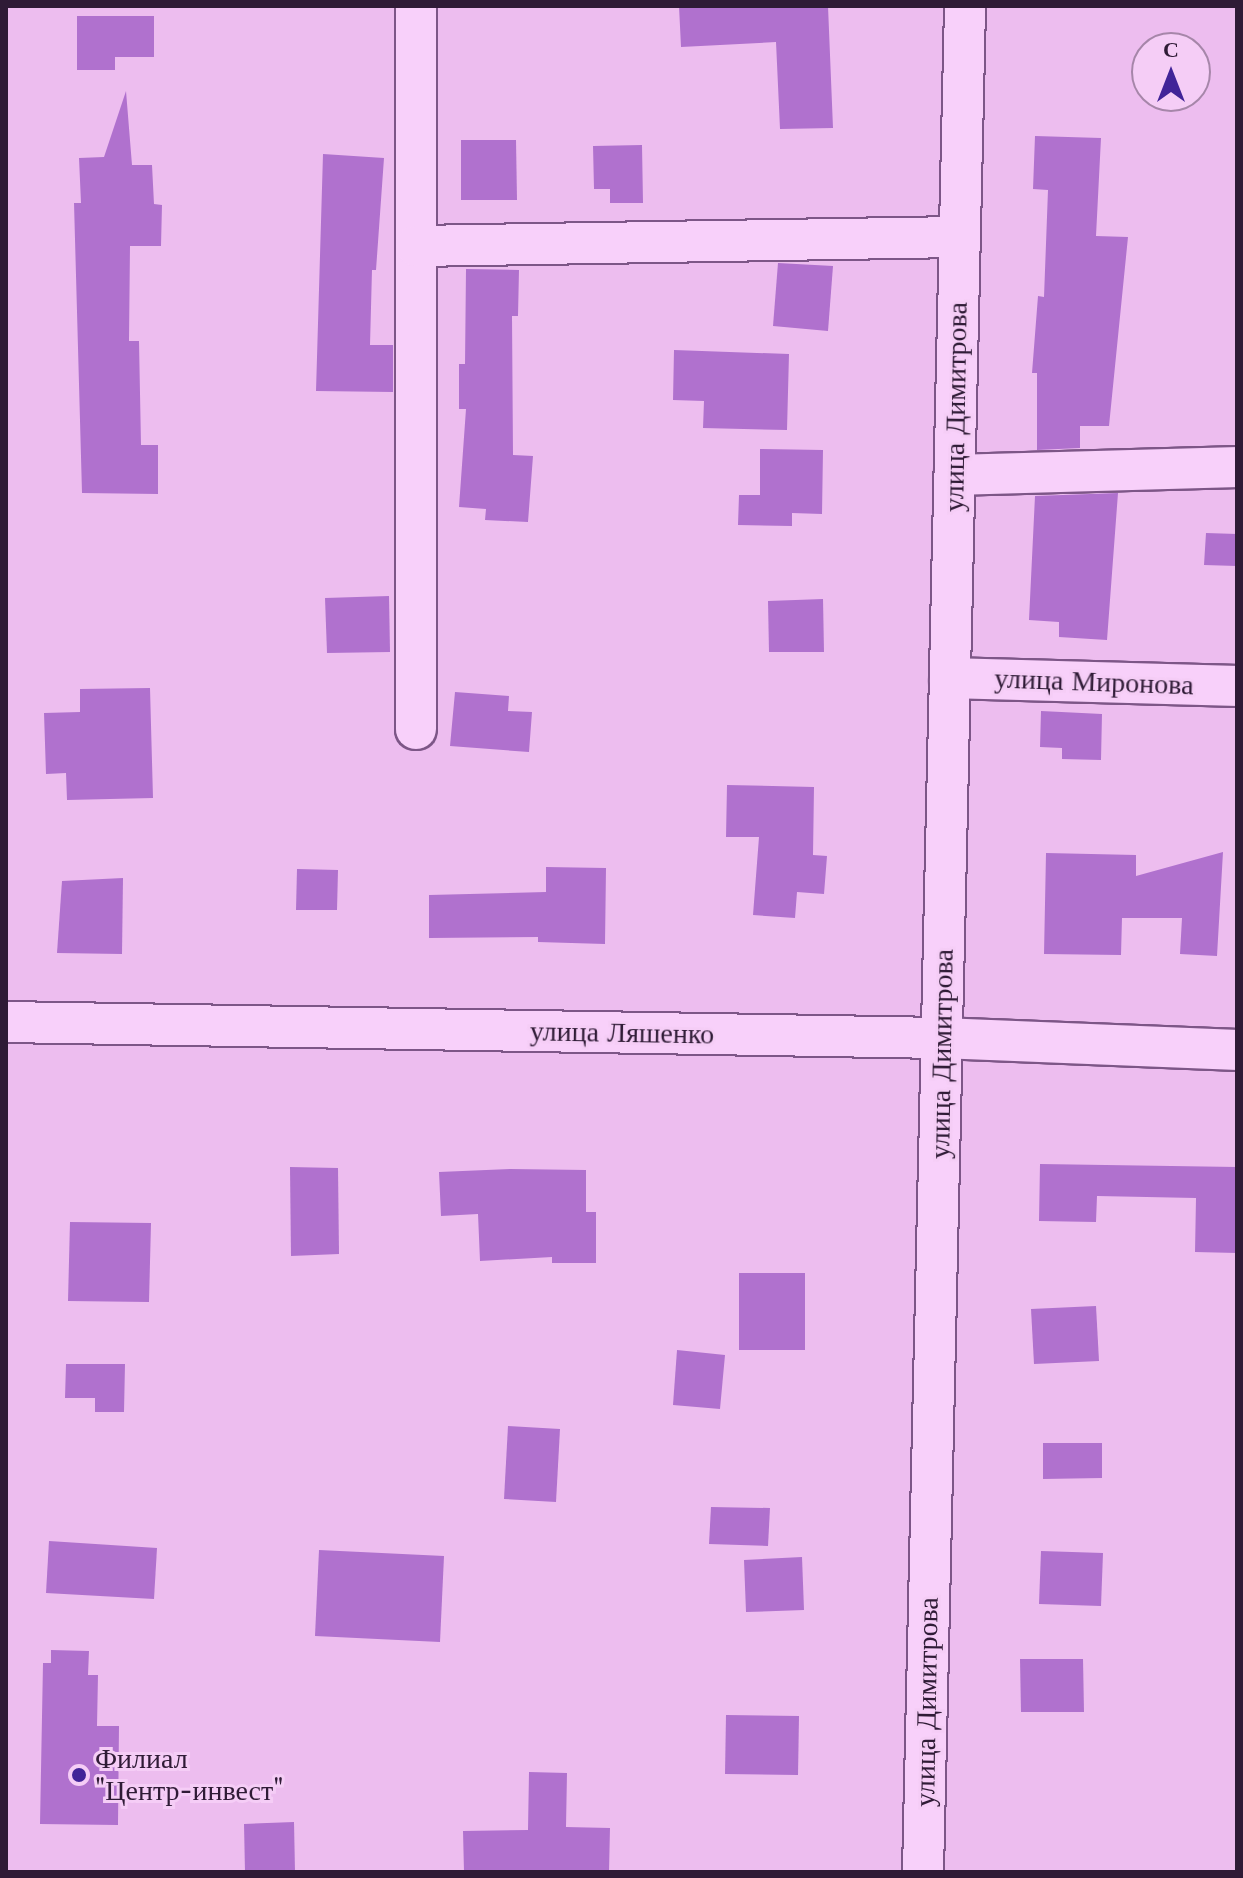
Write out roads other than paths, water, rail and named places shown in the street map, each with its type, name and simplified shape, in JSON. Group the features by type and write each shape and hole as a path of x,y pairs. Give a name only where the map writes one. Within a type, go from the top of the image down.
{"street":[{"path":"416,6 416,729"},
{"name":"улица Димитрова","path":"923,1872 965,6"},
{"path":"416,246 960,237"},
{"path":"955,475 1237,467"},
{"name":"улица Миронова","path":"950,678 1237,686"},
{"name":"улица Ляшенко","path":"6,1022 942,1038 1237,1050"}],"place":[{"name":"Филиал \"Центр-инвест\"","path":"79,1775"}]}
